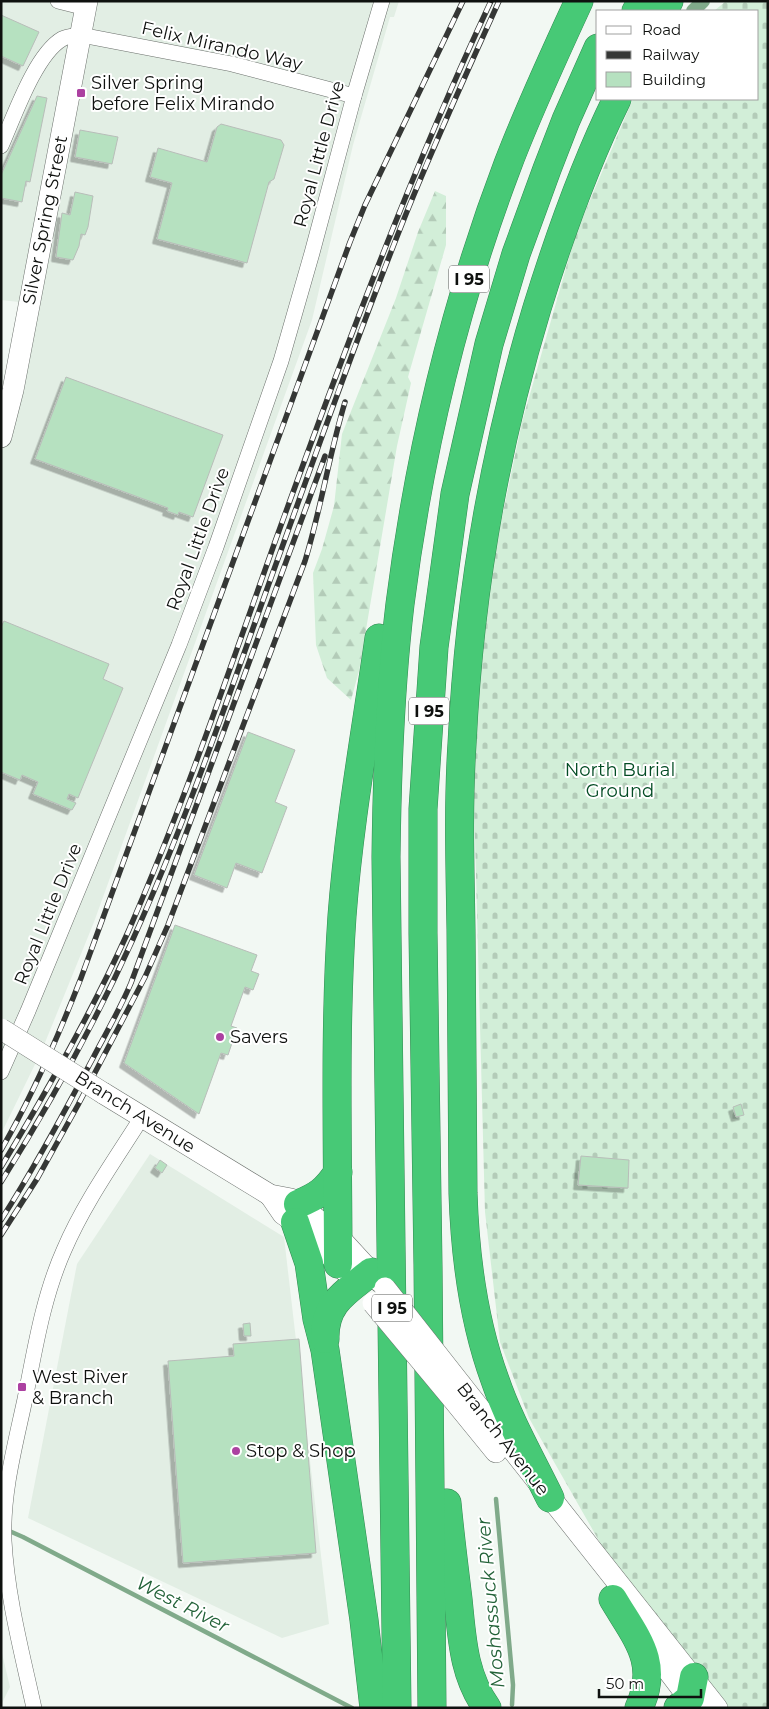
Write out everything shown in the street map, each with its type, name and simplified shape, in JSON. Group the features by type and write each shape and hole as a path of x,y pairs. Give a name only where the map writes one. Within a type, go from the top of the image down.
{"highway":[{"name":"I 95","path":"397,1708 386,823 395,655 408,545 433,415 454,332 475,259 518,140 574,9"},
{"name":"I 95","path":"432,1708 423,809 434,648 455,494 489,344 516,254 566,120 596,52"},
{"path":"566,120 596,73"},
{"path":"550,1498 508,1413 495,1380 477,1319 468,1265 463,1193 460,851 462,745 468,654 478,565 508,414 551,263 588,163 617,100"},
{"path":"338,1264 339,988 346,873 385,600 408,545"},
{"path":"338,1172 324,1190 296,1213 309,1263 317,1319 325,1350 364,1620 374,1708"},
{"path":"325,1350 326,1326 330,1310 340,1297 371,1287"},
{"path":"428,1320 461,1633 465,1656 475,1688 488,1708"},
{"path":"613,1599 640,1643 647,1665 645,1694 639,1708"}],"main road":[{"name":"Silver Spring Street","path":"1,438 13,390 86,4"},
{"name":"Branch Avenue","path":"1,1029 270,1195 284,1214 296,1213 338,1236 371,1287 457,1392 550,1498 690,1698"},
{"name":"Branch Avenue","path":"296,1213 302,1227 338,1264 371,1287"},
{"name":"Branch Avenue","path":"457,1392 690,1698 717,1708"}],"street":[{"path":"58,1 86,4"},
{"name":"Royal Little Drive","path":"1,1072 179,645 216,547 281,361 382,1"},
{"path":"1,146 32,77 43,58 52,47 64,38 81,34"},
{"name":"Felix Mirando Way","path":"81,34 232,64 354,96"},
{"path":"34,1708 11,1600 4,1538 10,1473 41,1321 54,1276 64,1250 82,1214 142,1117"}],"shaded area":[{"path":"1,1 399,1 394,17 390,17 353,145 312,320 94,922 42,1050 1,1134 1,440 28,303 1,300"},
{"path":"150,1154 284,1237 329,1624 282,1638 28,1518 77,1264"},
{"path":"1,1649 10,1687 1,1705"}],"green space":[{"name":"North Burial Ground","path":"726,1 768,1 768,1708 722,1708 615,1569 529,1418 500,1342 485,1212 472,727 484,603 522,422 576,233 633,100 759,100 759,10 715,10"},
{"path":"435,191 446,196 446,245 408,377 411,383 397,446 359,671 351,700 327,678 316,645 313,573 334,506 342,434 396,298 418,232"}],"building":[{"path":"1,15 39,32 23,66 1,56"},
{"path":"37,96 47,98 30,182 26,181 22,202 1,198 1,175"},
{"path":"221,124 281,140 284,145 274,179 269,182 247,263 157,239 172,183 150,177 158,148 207,162 217,127"},
{"path":"80,130 118,137 112,164 75,157"},
{"path":"75,192 93,196 88,227 85,235 81,234 79,246 73,260 56,257 62,213 70,215"},
{"path":"66,377 223,435 193,517 179,512 178,515 167,511 168,508 35,459"},
{"path":"4,621 109,664 103,679 123,688 78,798 69,794 67,799 76,803 72,810 33,794 38,782 22,775 20,780 1,772 1,627"},
{"path":"248,732 295,750 275,802 287,807 262,873 236,863 227,888 194,875"},
{"path":"175,925 257,955 251,971 259,974 253,990 245,987 231,1026 237,1028 228,1055 221,1053 199,1114 124,1063"},
{"path":"741,1104 744,1115 736,1117 733,1107"},
{"path":"581,1156 629,1160 628,1188 578,1185"},
{"path":"160,1160 167,1165 162,1173 155,1168"},
{"path":"250,1323 251,1336 244,1336 243,1324"},
{"path":"299,1339 316,1553 183,1563 168,1361 234,1356 233,1344"}],"waterway":[{"path":"694,10 703,1"},
{"name":"Moshassuck River","path":"496,1499 513,1685 512,1705"},
{"name":"West River","path":"7,1530 352,1708"}],"railway":[{"path":"1,1150 44,1066 81,978 350,242 365,205 463,1"},
{"path":"1,1167 52,1081 84,1022 114,963 149,884 205,737 351,335 432,133 491,1"},
{"path":"1,1182 37,1123 87,1032 154,892 210,747 389,256 428,160 499,1"},
{"path":"1,1235 37,1179 78,1105 145,977 168,925 305,561 345,402"},
{"path":"1,1220 60,1119 113,1021 131,983 325,456"}],"place":[{"name":"Silver Spring before Felix Mirando","path":"81,93"},
{"name":"Savers","path":"220,1037"},
{"name":"West River & Branch","path":"22,1387"},
{"name":"Stop & Shop","path":"236,1451"}]}
